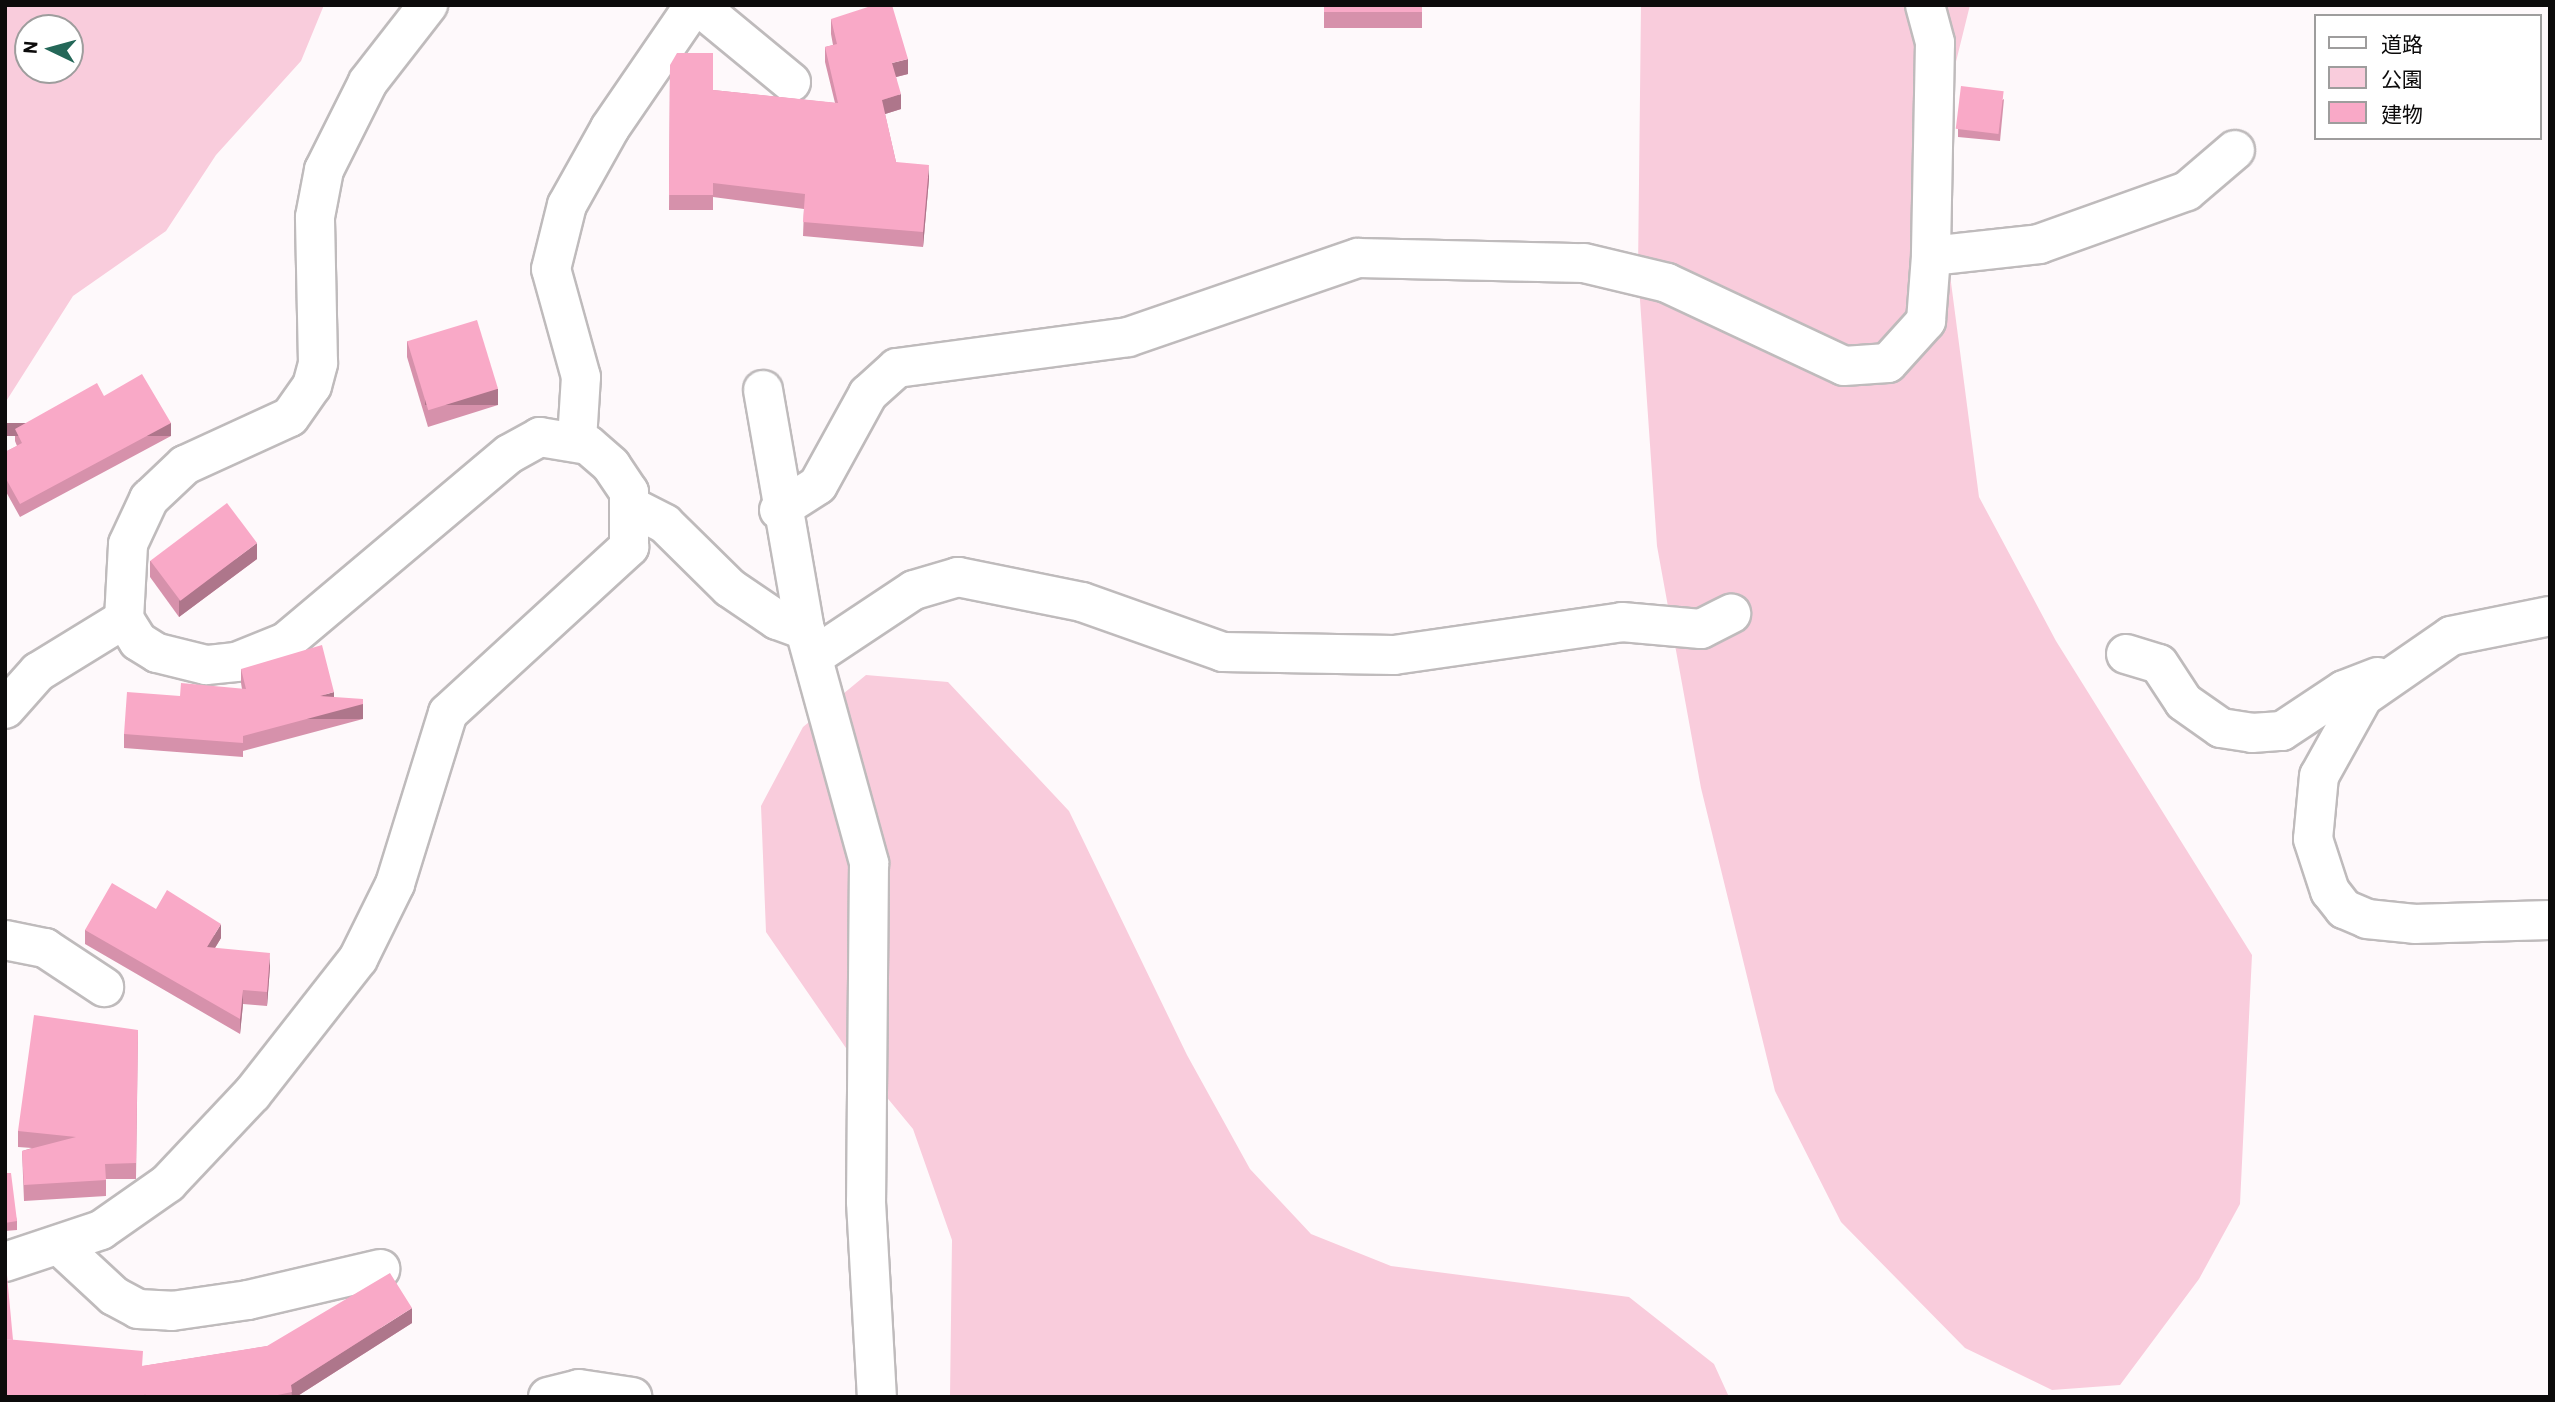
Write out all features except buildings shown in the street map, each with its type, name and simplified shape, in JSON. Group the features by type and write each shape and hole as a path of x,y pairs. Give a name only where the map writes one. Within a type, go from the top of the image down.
{"street":[{"path":"5,1262 102,1230 167,1183 253,1094 350,969 395,884 448,713 629,547 632,507 611,464 577,440 540,437 522,445 286,642 236,662 206,665 157,653 138,641 124,619 126,554 149,499 185,465 290,417 312,386 318,363 315,217 324,170 368,82 428,5"},
{"path":"779,510 818,485 868,394 897,368 1128,337 1357,258 1584,263 1667,283 1844,366 1888,363 1926,321 1931,256 1936,55 1924,5"},
{"path":"577,440 582,377 551,269 567,205 610,128 688,14 700,7 792,82"},
{"path":"1931,256 2039,244 2187,191 2235,150"},
{"path":"763,390 779,510 809,643 869,863 866,1202 877,1397"},
{"path":"632,507 665,524 740,594 809,643"},
{"path":"809,643 914,590 958,576 1082,602 1223,652 1394,655 1622,622 1701,629 1731,614"},
{"path":"2550,616 2451,636 2390,673 2363,697 2319,776 2313,839 2330,891 2344,909 2367,919 2415,924 2550,920"},
{"path":"5,709 38,672 124,619"},
{"path":"2126,654 2159,664 2184,702 2221,728 2252,733 2282,731 2344,690 2390,673"},
{"path":"5,940 45,948 104,988"},
{"path":"59,1245 114,1296 138,1309 172,1311 248,1300 380,1269"},
{"path":"548,1397 579,1389 632,1397"}],"green space":[{"path":"5,5 324,5 301,61 216,155 166,231 73,296 5,403"},
{"path":"1641,5 1970,5 1950,86 1940,198 1979,497 2056,641 2252,955 2240,1204 2199,1279 2120,1385 2052,1390 1965,1348 1841,1222 1775,1091 1701,788 1657,546 1638,271"},
{"path":"866,675 948,682 1069,811 1187,1055 1250,1169 1311,1234 1391,1266 1629,1297 1714,1364 1729,1397 950,1397 952,1240 913,1129 846,1048 766,932 761,806 803,727"}]}
